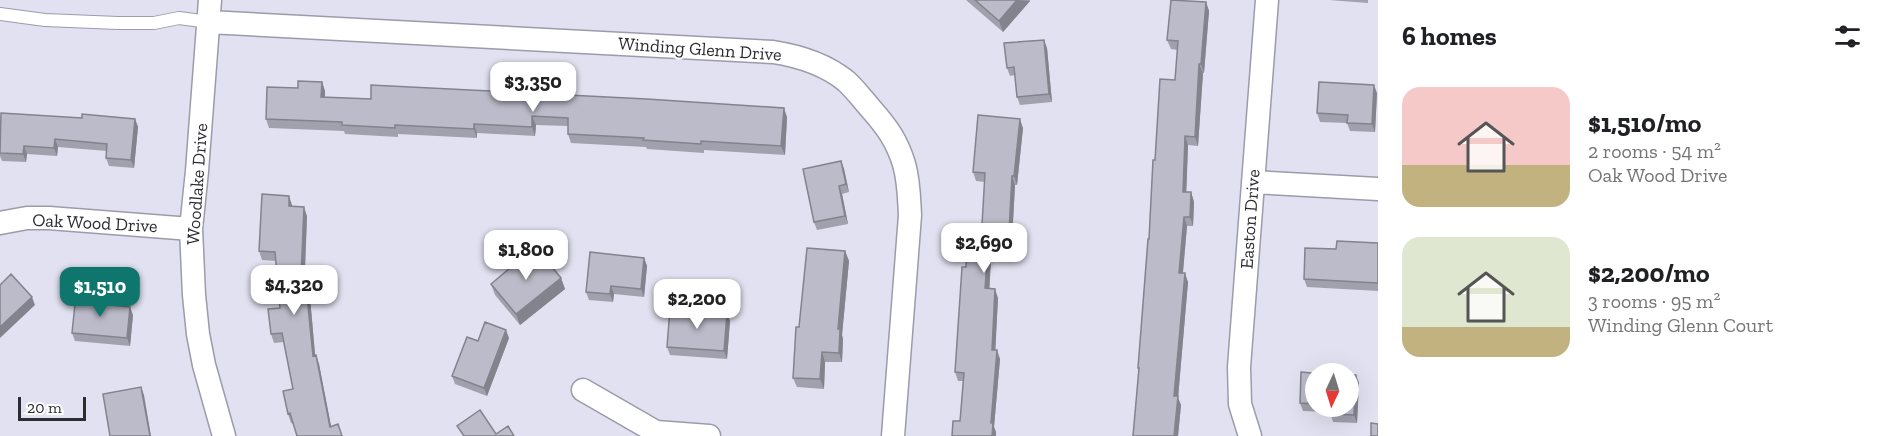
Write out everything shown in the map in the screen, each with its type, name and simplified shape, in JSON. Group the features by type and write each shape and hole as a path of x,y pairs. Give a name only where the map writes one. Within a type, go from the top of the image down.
{"street":[{"name":"Easton Drive","path":"1251,436 1240,404 1238,384 1267,0"},
{"name":"Woodlake Drive","path":"209,11 191,229 198,334 204,365 224,436"},
{"name":"Winding Glenn Drive","path":"209,11 773,52 793,55 829,70 846,82 889,130 905,166 909,186 910,215 893,436"},
{"path":"1253,182 1378,189"},
{"name":"Oak Wood Drive","path":"0,223 27,218 50,218 191,229"},
{"path":"583,390 656,432 709,436"}],"lane":[{"path":"0,14 45,20 154,23 209,11"}],"building":[{"path":"975,0 1017,0 999,21"},
{"path":"1171,0 1206,2 1201,64 1199,64 1195,137 1185,136 1183,192 1191,192 1190,217 1184,217 1179,273 1185,273 1174,396 1178,396 1174,436 1133,436 1160,79 1175,80 1178,41 1167,40"},
{"path":"1044,40 1049,94 1017,97 1014,67 1007,68 1004,43"},
{"path":"298,81 322,82 321,97 371,99 371,85 784,108 781,146 701,141 701,144 568,134 568,118 532,116 532,127 474,124 474,129 395,125 395,128 342,125 342,122 266,119 267,87 298,88"},
{"path":"1319,82 1374,85 1372,124 1347,123 1348,115 1317,113"},
{"path":"1,113 82,118 82,114 135,119 131,160 106,158 107,144 55,139 54,148 24,146 23,154 0,153"},
{"path":"978,115 1020,119 1014,176 1012,176 1008,250 988,249 985,288 995,289 992,350 997,350 992,436 952,436 953,421 960,421 964,373 955,372 962,267 966,267 968,224 982,225 985,173 973,172"},
{"path":"841,161 846,184 839,186 845,216 814,222 803,169"},
{"path":"262,194 289,196 289,206 304,207 301,278 305,277 313,356 316,355 330,427 338,424 342,436 297,436 290,413 288,414 283,391 293,389 282,333 271,334 268,309 280,308 275,252 259,251"},
{"path":"1337,241 1378,243 1378,283 1304,279 1305,248 1336,249"},
{"path":"535,247 561,278 516,314 491,284"},
{"path":"807,248 845,251 838,329 840,329 839,353 822,352 820,379 793,378 796,327 799,327"},
{"path":"590,252 644,258 641,289 611,286 610,294 586,292"},
{"path":"11,274 32,297 0,327 0,285"},
{"path":"76,294 100,296 99,304 130,307 127,338 72,333"},
{"path":"670,308 727,313 724,351 667,347"},
{"path":"485,322 506,330 484,388 452,376 467,337 478,341"},
{"path":"1301,372 1305,372 1305,403 1300,403"},
{"path":"141,387 150,436 110,436 103,394"},
{"path":"480,410 496,434 508,426 514,436 464,436 457,426"},
{"path":"1371,423 1378,424 1378,436 1371,436"}]}
